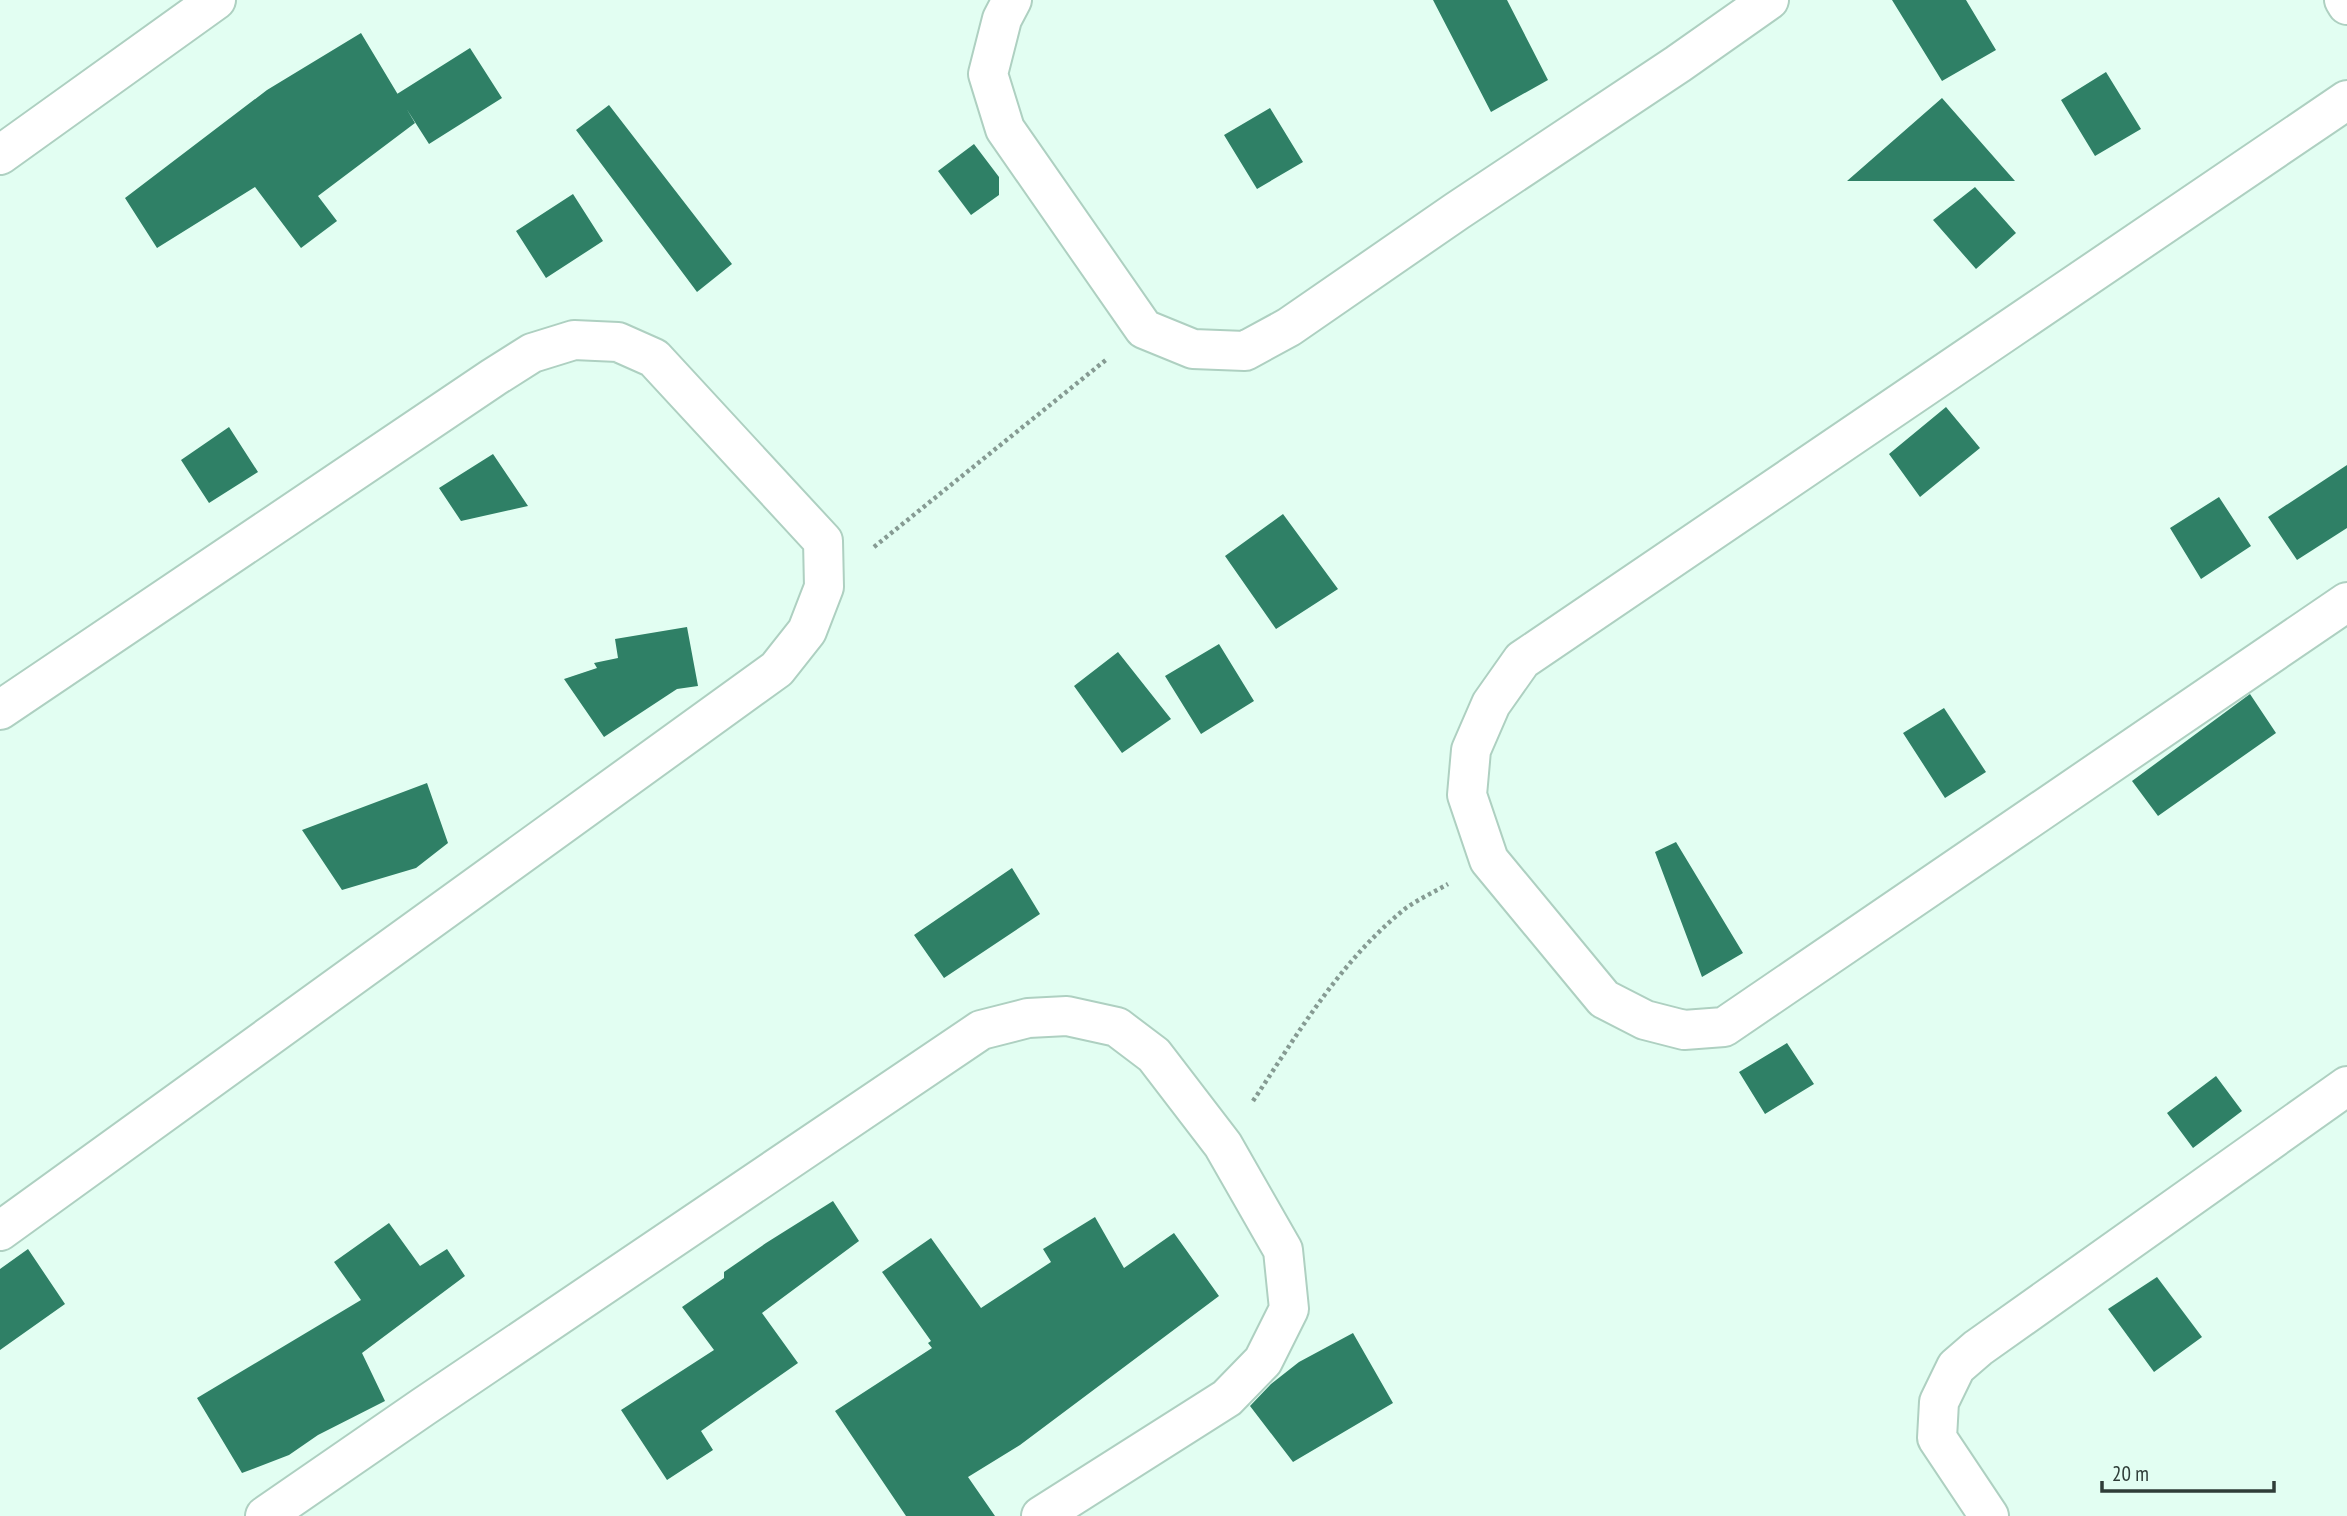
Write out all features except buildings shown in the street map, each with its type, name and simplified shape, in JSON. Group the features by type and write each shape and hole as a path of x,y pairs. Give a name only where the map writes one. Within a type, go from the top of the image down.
{"street":[{"path":"0,155 216,0"},
{"path":"1012,0 1002,19 988,74 1004,129 1144,329 1193,349 1245,351 1289,327 1769,0"},
{"path":"2344,0 2347,5"},
{"path":"2347,100 1522,660 1491,704 1471,750 1467,795 1489,860 1604,999 1645,1020 1684,1030 1724,1027 2347,601"},
{"path":"0,710 504,371 532,353 574,340 618,342 654,358 823,541 824,587 807,631 777,669 0,1231"},
{"path":"265,1516 411,1414 981,1030 1028,1018 1067,1016 1117,1027 1154,1055 1223,1145 1283,1250 1289,1309 1263,1361 1227,1398 1041,1516"},
{"path":"1989,1516 1937,1438 1939,1402 1956,1367 1989,1340 2347,1086"}],"path":[{"path":"824,587 1144,329"},
{"path":"1223,1145 1330,985 1347,966 1407,908 1489,860"}]}
